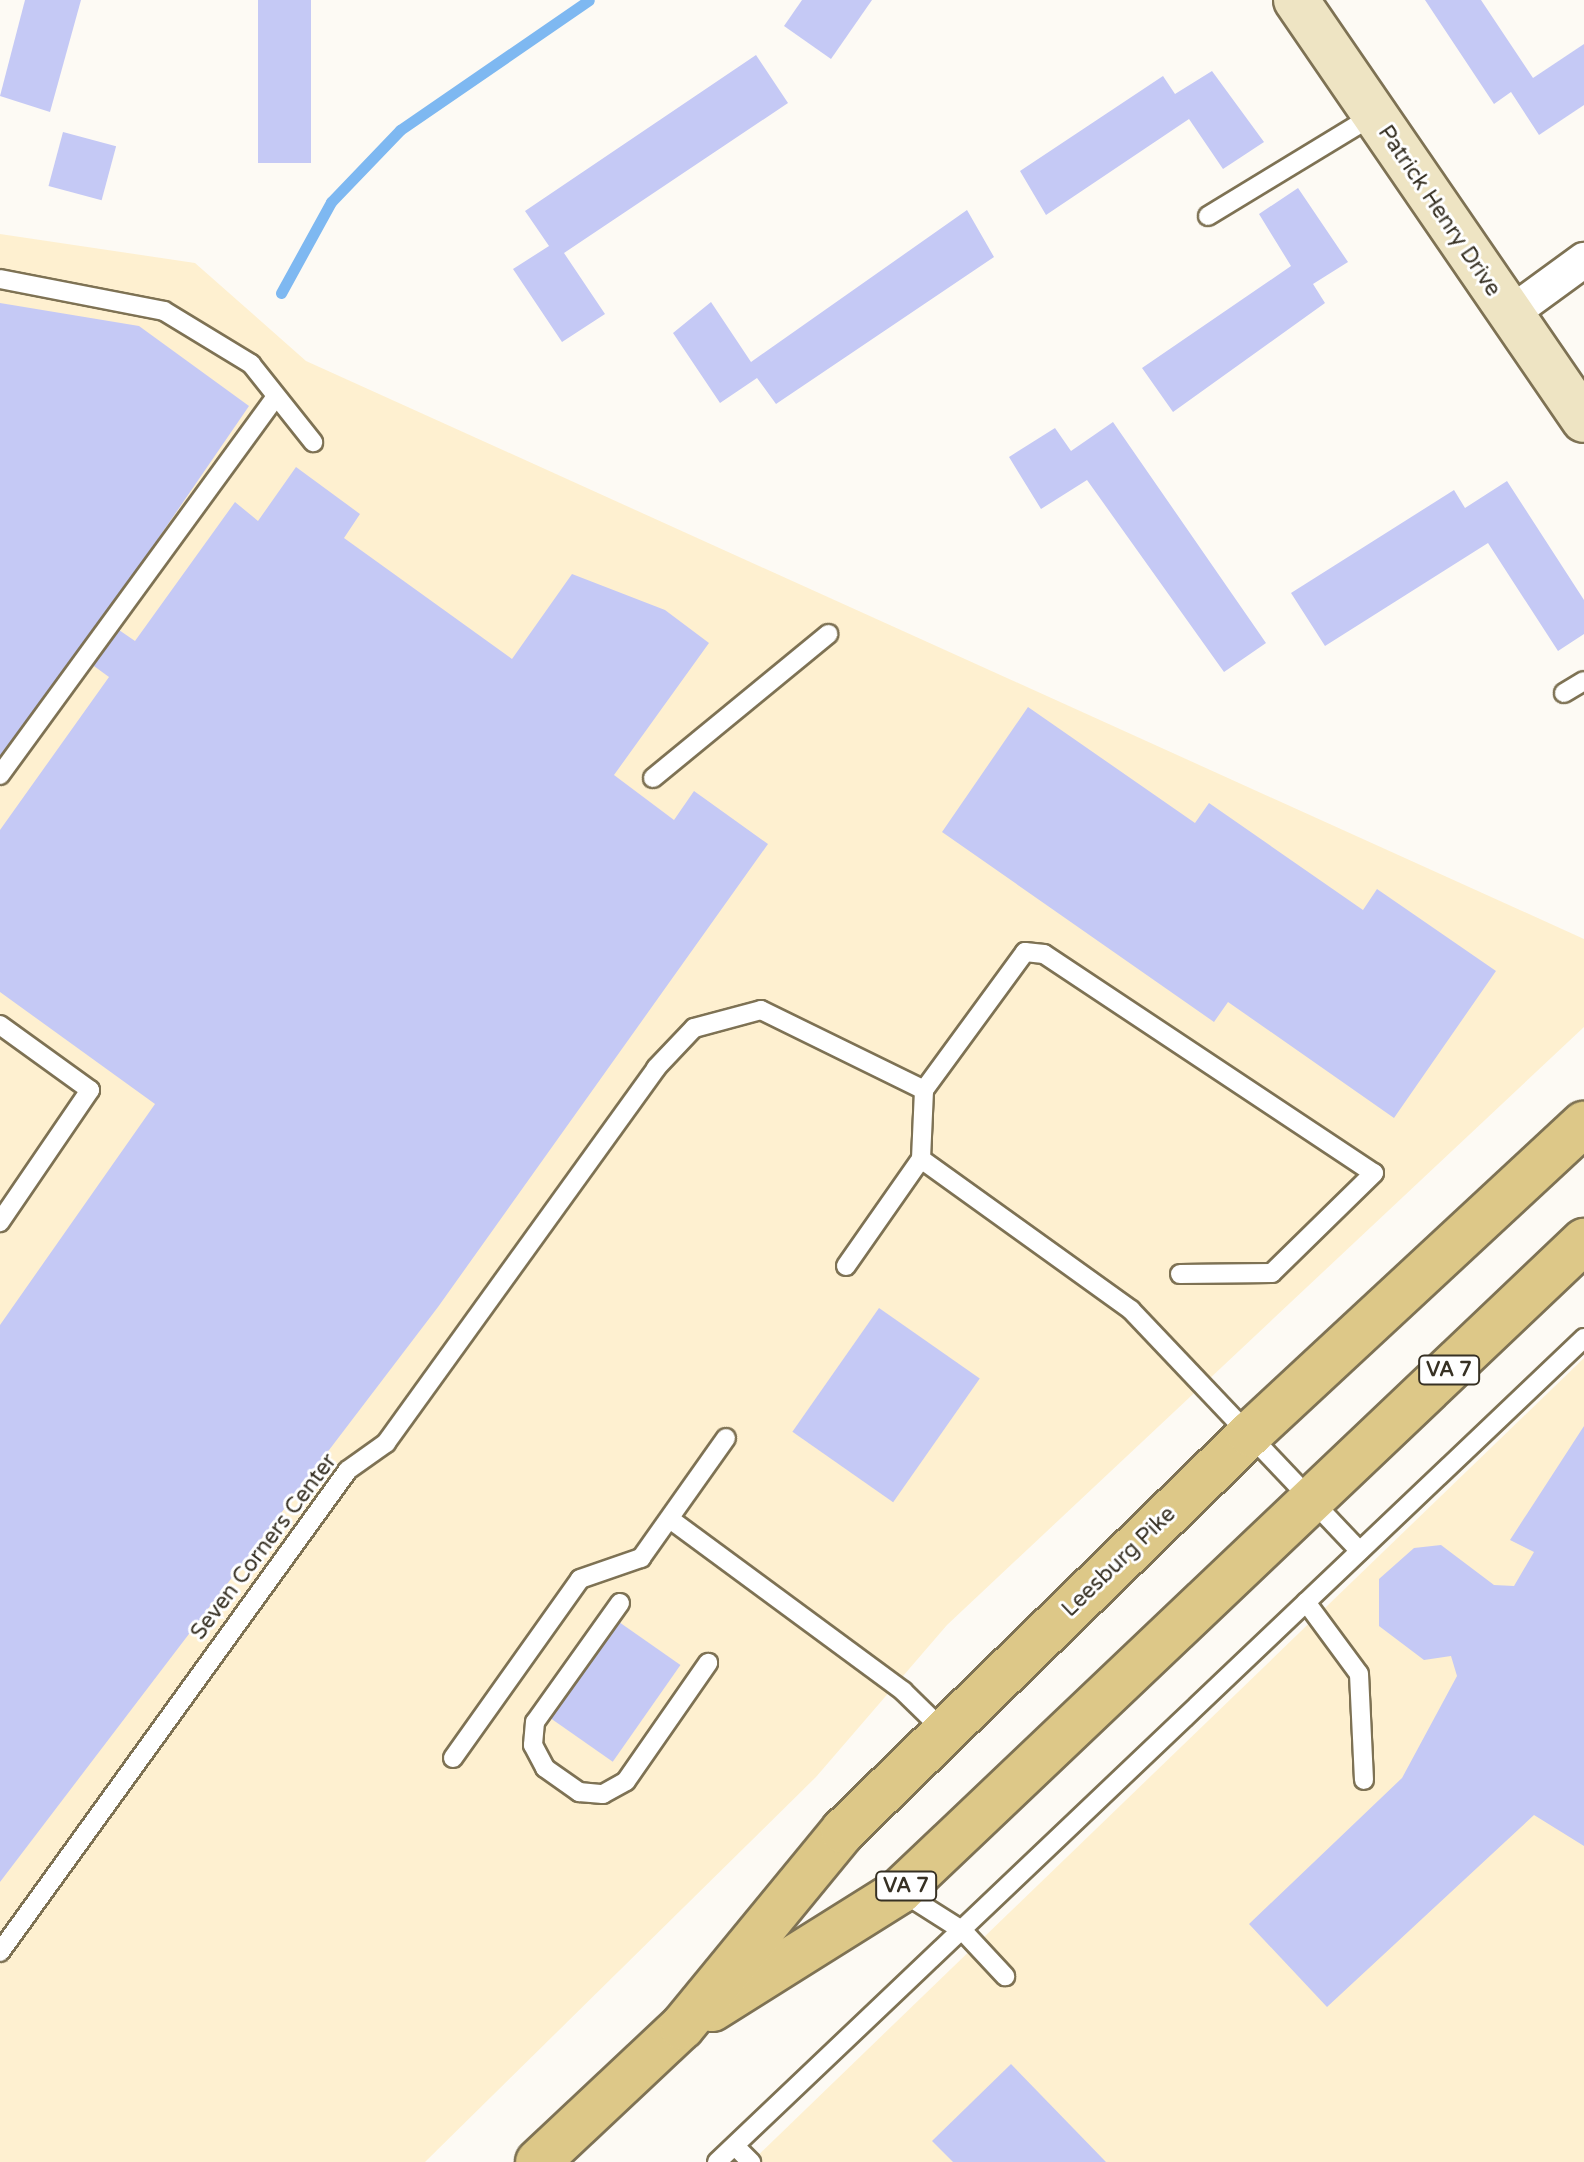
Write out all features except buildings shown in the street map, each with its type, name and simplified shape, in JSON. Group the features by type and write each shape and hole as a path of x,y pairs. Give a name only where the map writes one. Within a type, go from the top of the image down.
{"main road":[{"name":"Leesburg Pike","path":"538,2162 682,2027 843,1831 1250,1434 1584,1124"},
{"name":"Leesburg Pike","path":"682,2027 900,1891 1584,1241"}],"street":[{"name":"Patrick Henry Drive","path":"1296,0 1584,420"},
{"path":"1510,314 1584,260"}],"lane":[{"path":"1208,216 1374,115"},
{"path":"0,279 164,311 251,364 274,399 313,442"},
{"path":"0,775 274,399"},
{"path":"653,778 828,634"},
{"path":"1564,693 1584,681"},
{"path":"846,1266 921,1159 924,1090 1025,952 1044,954 1374,1173 1272,1273 1226,1279 1180,1274"},
{"name":"Seven Corners Center","path":"0,1952 348,1470 386,1443 656,1068 694,1028 761,1010 924,1090"},
{"path":"0,1025 90,1090 0,1222"},
{"path":"921,1159 1131,1310 1314,1498 1360,1551"},
{"path":"717,2162 1584,1338"},
{"path":"453,1758 580,1579 641,1558 726,1438"},
{"path":"670,1519 903,1691 945,1732"},
{"path":"1306,1602 1359,1674 1364,1780"},
{"path":"620,1603 535,1722 533,1745 545,1768 579,1792 603,1794 626,1781 708,1663"},
{"path":"900,1891 963,1931 1005,1976"},
{"path":"735,2146 751,2162"}],"shaded area":[{"path":"0,234 195,263 306,361 1584,939 1584,1027 947,1625 816,1777 425,2162 0,2162"},
{"path":"1584,1358 1584,2162 751,2162"}],"waterway":[{"path":"281,293 331,202 400,130 589,0"}]}
